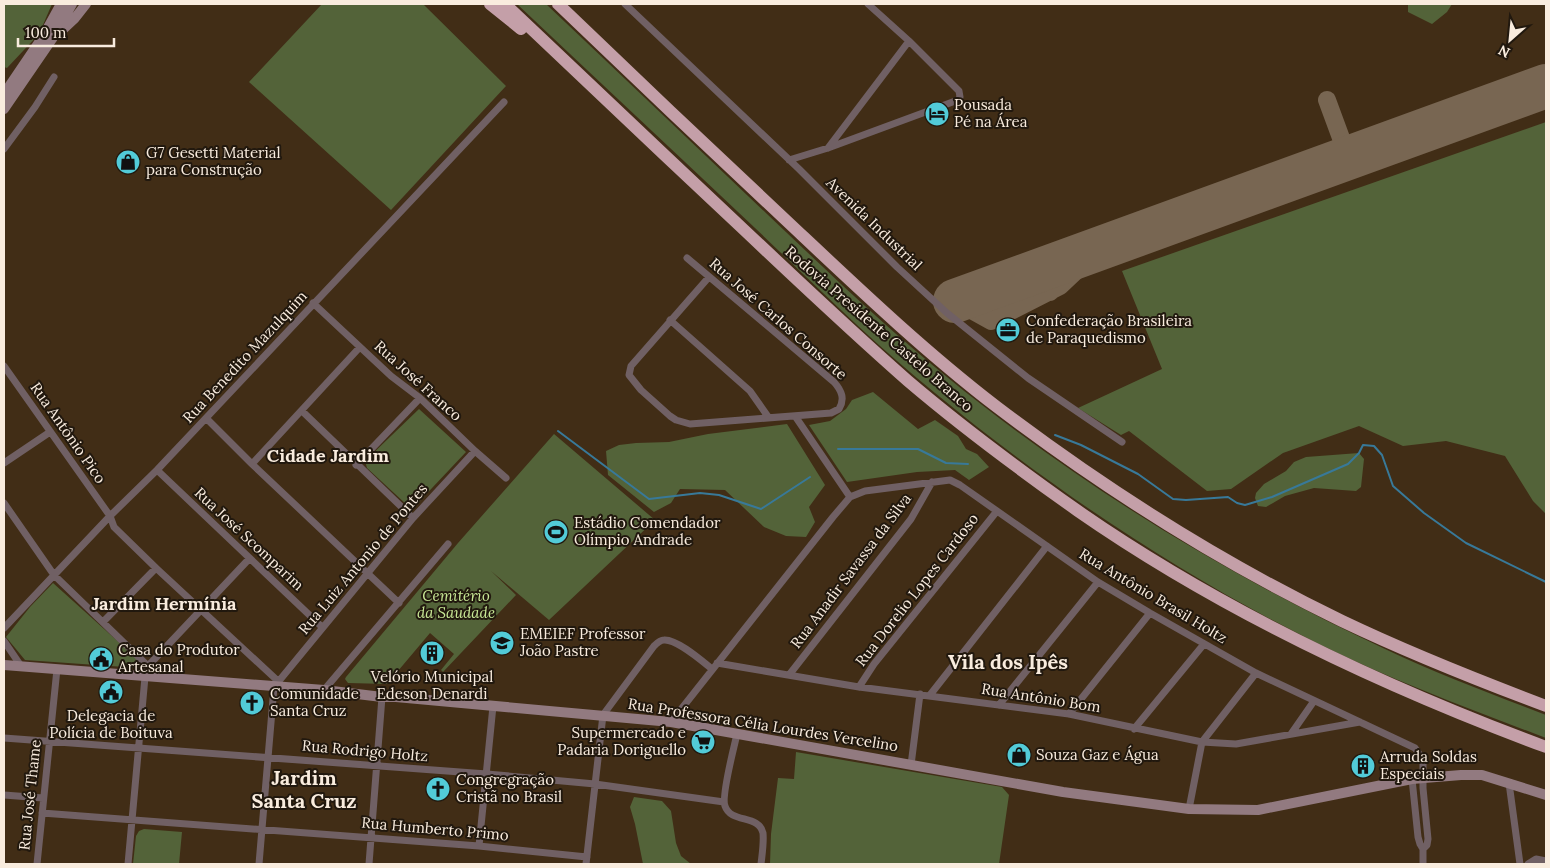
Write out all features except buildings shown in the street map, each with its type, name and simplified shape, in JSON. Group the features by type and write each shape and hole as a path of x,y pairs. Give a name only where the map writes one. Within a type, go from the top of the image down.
{"highway":[{"path":"490,4 584,79"},
{"name":"Rodovia Presidente Castelo Branco","path":"505,4 825,306 910,382 991,447 1078,511 1168,569 1325,654 1430,702 1546,747"},
{"name":"Rodovia Presidente Castelo Branco","path":"558,4 893,320 960,377 1037,437 1141,508 1281,590 1342,621 1410,652 1546,706"}],"main road":[{"path":"48,37 55,4"},
{"path":"4,109 48,37 61,4"},
{"path":"4,94 72,4"},
{"path":"48,37 74,18 86,4"},
{"name":"Rua Professora Célia Lourdes Vercelino","path":"4,665 145,677 277,685 382,697 671,722 1073,794 1190,808 1245,811 1266,809 1417,779 1461,775 1482,775 1546,794"}],"street":[{"name":"Avenida Industrial","path":"625,4 789,160 897,267 948,313 1028,378 1122,442"},
{"path":"789,160 828,148 958,100 961,95 909,41 868,4"},
{"path":"828,148 909,41"},
{"path":"4,149 40,100 54,77"},
{"name":"Rua Benedito Mazulquim","path":"4,628 110,516 157,470 504,102"},
{"name":"Rua José Carlos Consorte","path":"687,258 838,387 843,398 841,406 837,411 795,416"},
{"path":"671,722 850,498 795,416 696,424 682,422 670,416 655,403 629,376 631,366 709,277"},
{"name":"Rua José Franco","path":"314,303 391,376 420,398 506,478"},
{"path":"670,320 750,392 769,418"},
{"path":"252,464 360,347"},
{"name":"Rua Antônio Pico","path":"4,366 110,516 114,527 277,685"},
{"path":"356,464 420,398"},
{"path":"302,411 413,518"},
{"path":"206,418 399,603"},
{"path":"4,463 50,432"},
{"name":"Rua Luiz Antonio de Pontes","path":"277,685 322,627 413,518 475,450"},
{"name":"Rua José Scomparim","path":"157,470 322,627"},
{"name":"Rua Antônio Brasil Holtz","path":"850,498 865,491 940,480 955,482 1098,582 1150,613 1256,673 1414,748 1422,758 1417,779 1428,839 1427,845 1423,849 1422,864"},
{"name":"Rua Anadir Savassa da Silva","path":"789,675 911,519 932,482"},
{"path":"4,503 54,575 148,666"},
{"name":"Rua Dorelio Lopes Cardoso","path":"859,686 874,664 997,511"},
{"path":"324,690 448,544"},
{"path":"930,695 1047,546"},
{"path":"128,864 145,677 148,666 249,559"},
{"path":"103,622 156,568"},
{"path":"998,706 1098,582"},
{"path":"1069,714 1150,613"},
{"path":"586,860 602,715 654,646 662,640 667,640 681,646 715,666"},
{"path":"4,641 21,666"},
{"path":"1134,729 1204,644"},
{"name":"Rua Antônio Bom","path":"715,666 998,706 1069,714 1202,742 1236,744 1360,722"},
{"name":"Rua José Thame","path":"37,864 57,669"},
{"path":"1190,808 1202,742 1256,673"},
{"path":"259,864 277,685"},
{"path":"911,764 920,694"},
{"path":"369,864 382,697"},
{"path":"1291,734 1314,701"},
{"path":"479,846 493,706"},
{"path":"736,734 724,802 729,813 734,817 753,821 760,828 763,837 761,864"},
{"name":"Rua Rodrigo Holtz","path":"4,738 487,774 595,784 724,802"},
{"path":"1509,784 1520,864"},
{"path":"4,795 43,798"},
{"name":"Rua Humberto Primo","path":"42,813 479,846 586,860"},
{"path":"1528,864 1536,859 1546,861"}],"green space":[{"path":"4,4 52,4 39,34 7,68 4,67"},
{"path":"322,4 423,4 506,86 391,210 249,82"},
{"path":"517,4 546,4 878,318 947,377 1050,455 1103,492 1157,526 1269,591 1405,658 1465,684 1546,715 1546,738 1404,683 1270,619 1219,591 1120,530 1026,464 935,393 889,354"},
{"path":"1408,4 1452,4 1447,12 1432,24 1408,12"},
{"path":"1546,122 1546,514 1533,501 1505,456 1446,441 1403,446 1359,426 1283,453 1231,489 1207,491 1129,431 1121,435 1078,408 1162,369 1122,271"},
{"path":"873,392 918,429 935,420 958,436 966,449 977,454 989,467 969,480 955,470 917,472 847,482 809,425 830,421 846,409 852,400"},
{"path":"419,409 466,452 416,505 407,505 367,468 365,461"},
{"path":"787,424 825,485 809,507 815,522 806,537 786,536 764,527 725,490 680,489 671,503 654,512 608,475 606,451 619,445 669,442 708,434"},
{"name":"Estádio Comendador Olímpio Andrade","path":"554,434 655,520 549,620 491,571 516,595 443,672 441,670 454,654 430,633 387,684 348,683 345,679 346,677 458,543"},
{"path":"1359,453 1364,459 1361,487 1356,491 1314,488 1285,496 1266,507 1258,506 1255,498 1256,493 1264,484 1286,471 1294,462 1306,457"},
{"path":"53,583 133,655 141,664 139,668 25,660 6,637 30,607"},
{"path":"796,752 1002,787 1009,795 999,864 770,864 771,834 778,778 794,779"},
{"path":"634,797 662,801 671,811 676,843 681,856 691,864 643,864 630,807"},
{"path":"144,829 182,832 179,864 133,864 136,836 139,831"}],"waterway":[{"path":"558,431 649,499 700,493 719,495 761,509 810,477"},
{"path":"1055,435 1081,445 1138,474 1173,499 1228,497 1237,503 1245,505 1272,497 1348,464 1359,453 1363,445 1374,446 1382,455 1393,486 1424,513 1466,543 1546,582"},
{"path":"838,449 918,449 946,463 968,464"}],"taxiway":[{"path":"1327,100 1348,157"},
{"path":"955,301 991,321 1060,286 1093,251"},
{"path":"1013,280 1050,292"}],"runway":[{"path":"955,301 1546,86"}],"place":[{"name":"Pousada Pé na Área","path":"937,114"},
{"name":"G7 Gesetti Material para Construção","path":"128,162"},
{"name":"Confederação Brasileira de Paraquedismo","path":"1008,330"},
{"name":"Estádio Comendador Olímpio Andrade","path":"556,532"},
{"name":"EMEIEF Professor João Pastre","path":"502,643"},
{"name":"Velório Municipal Edeson Denardi","path":"432,653"},
{"name":"Casa do Produtor Artesanal","path":"101,659"},
{"name":"Delegacia de Polícia de Boituva","path":"111,692"},
{"name":"Comunidade Santa Cruz","path":"252,703"},
{"name":"Supermercado e Padaria Doriguello","path":"703,742"},
{"name":"Souza Gaz e Água","path":"1019,755"},
{"name":"Arruda Soldas Especiais","path":"1363,766"},
{"name":"Congregração Cristã no Brasil","path":"438,789"}],"district":[{"name":"Cidade Jardim","path":"328,456"},
{"name":"Jardim Hermínia","path":"164,604"},
{"name":"Vila dos Ipês","path":"1008,662"},
{"name":"Jardim Santa Cruz","path":"304,790"}],"park label":[{"name":"Cemitério da Saudade","path":"456,604"}]}
